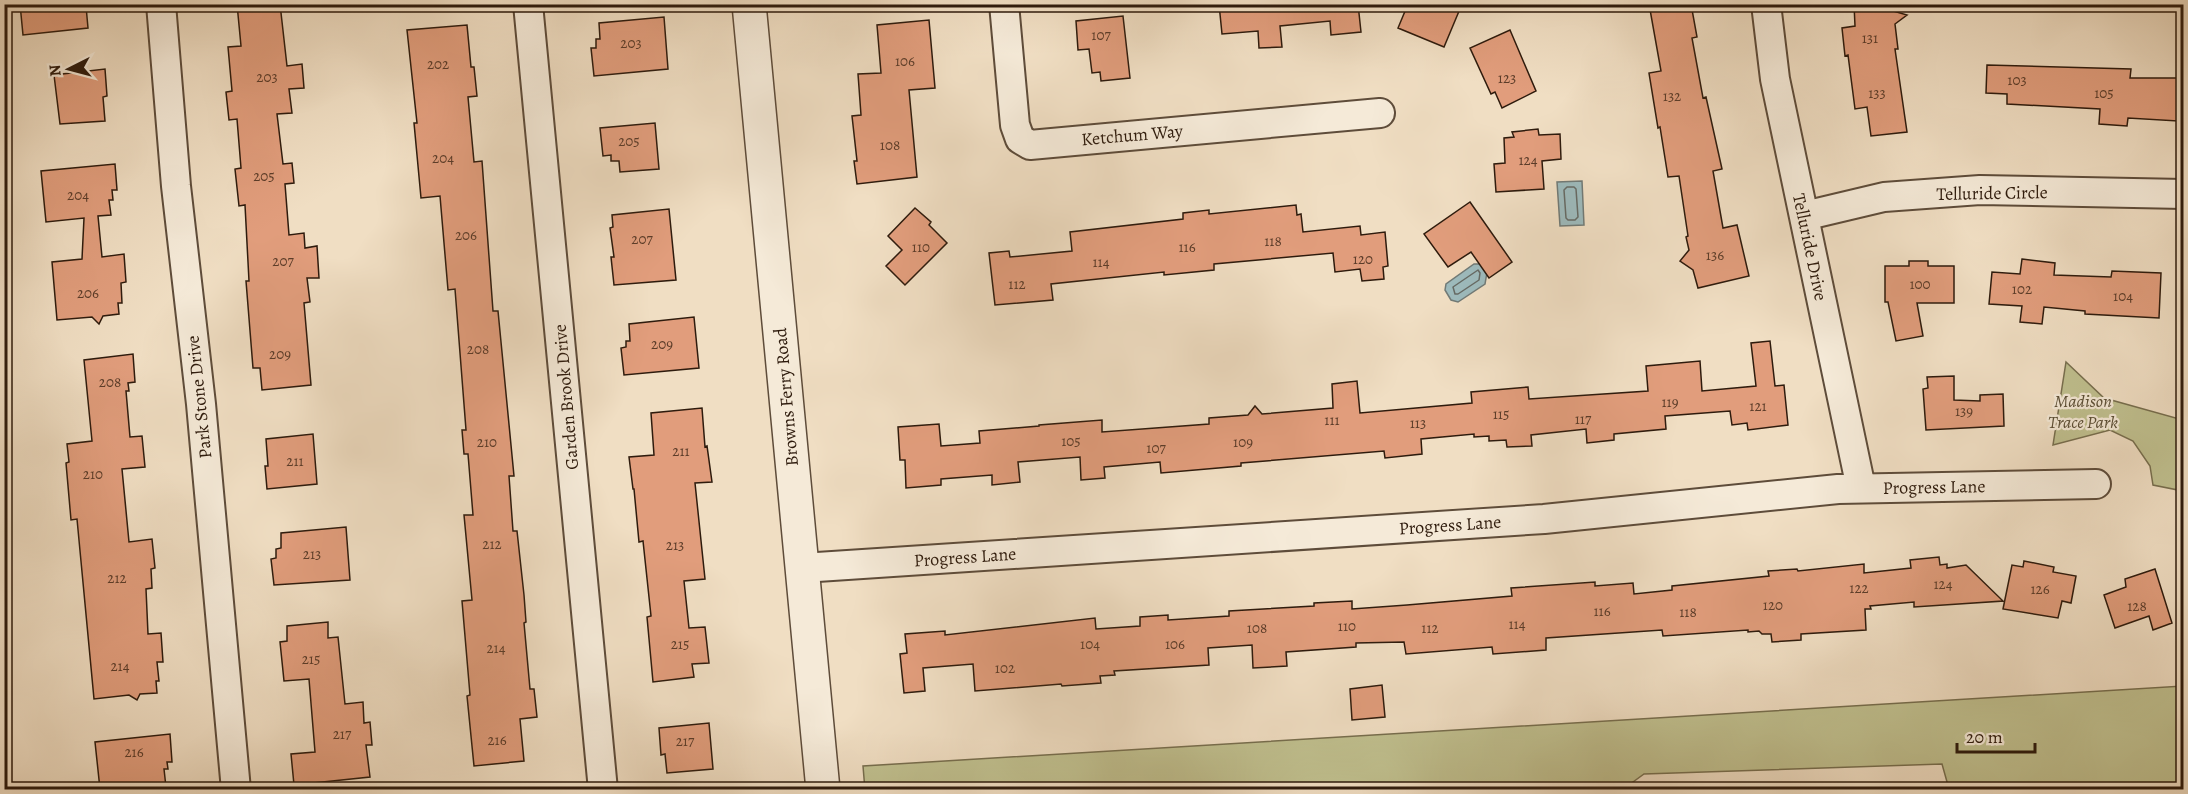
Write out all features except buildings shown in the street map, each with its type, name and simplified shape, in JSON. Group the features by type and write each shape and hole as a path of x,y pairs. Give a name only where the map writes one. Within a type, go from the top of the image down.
{"street":[{"name":"Park Stone Drive","path":"161,4 176,186 201,404 236,789"},
{"name":"Garden Brook Drive","path":"528,4 603,789"},
{"name":"Browns Ferry Road","path":"749,4 823,789"},
{"name":"Ketchum Way","path":"1004,4 1015,125 1020,139 1030,145 1380,113"},
{"name":"Telluride Drive","path":"1766,4 1775,79 1861,488"},
{"name":"Telluride Circle","path":"1804,216 1884,197 1980,190 2184,194"},
{"name":"Progress Lane","path":"802,568 1544,519 1838,489 2096,484"}],"green space":[{"name":"Madison Trace Park","path":"2066,362 2104,398 2183,420 2183,491 2153,485 2150,466 2133,441 2110,430 2053,445"},
{"path":"2183,686 2183,789 1949,789 1942,764 1644,774 1622,790 865,790 863,766"}],"water":[{"path":"1582,181 1584,225 1560,226 1557,182"},
{"path":"1474,264 1483,264 1487,272 1485,284 1458,302 1451,300 1445,290 1446,284"}]}
